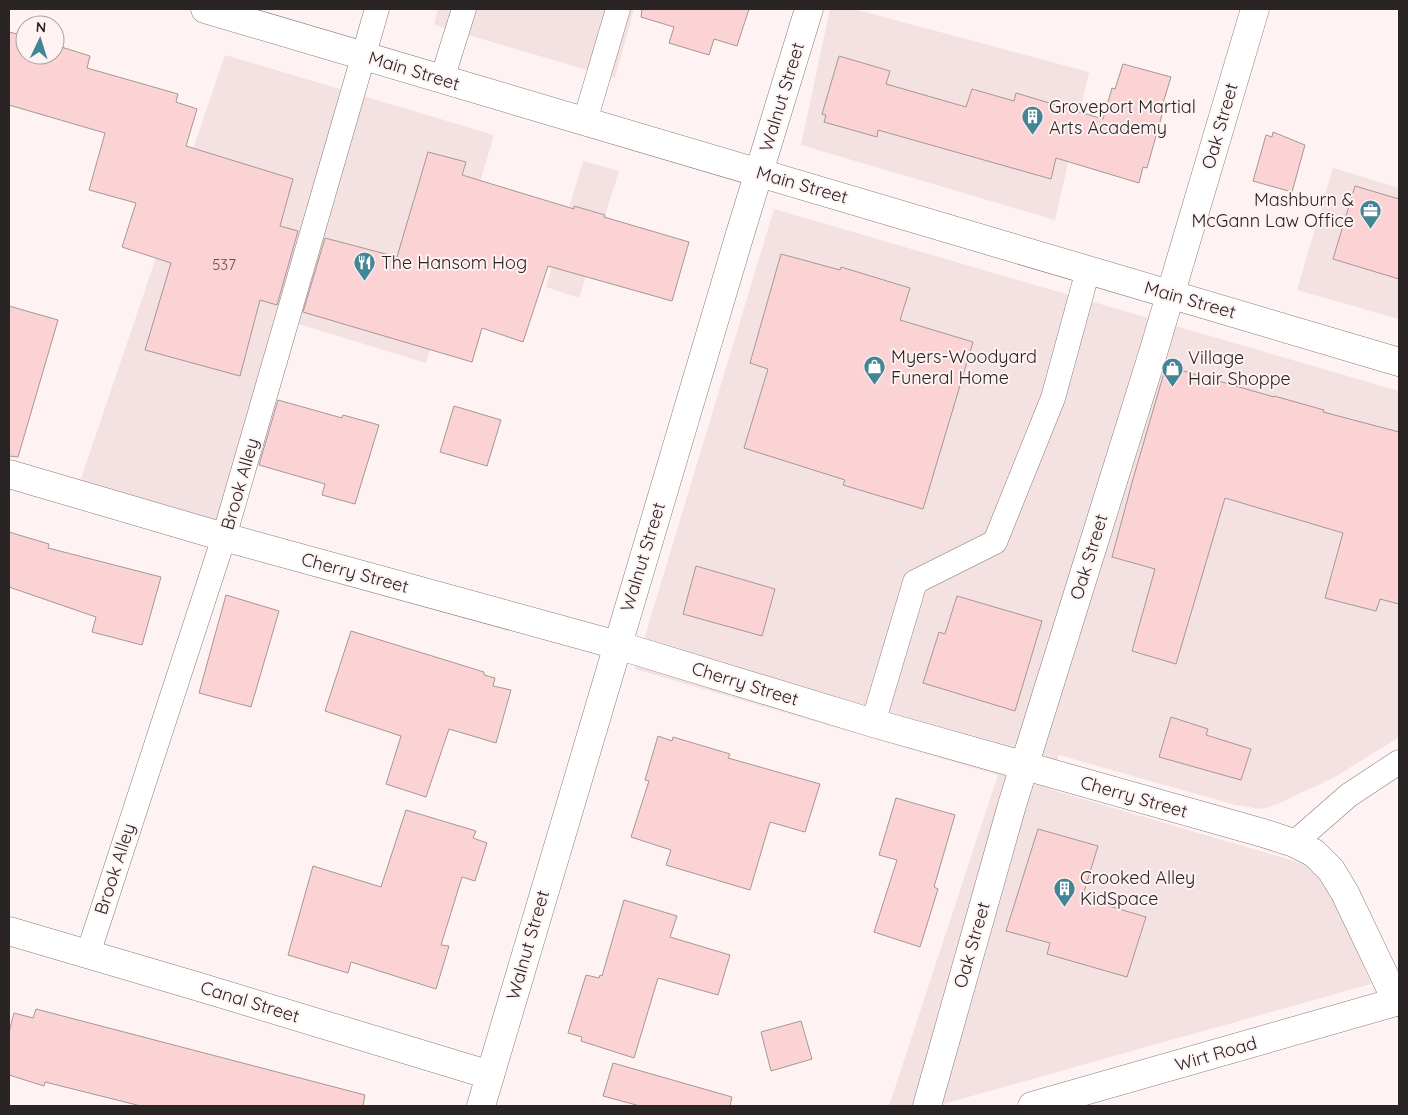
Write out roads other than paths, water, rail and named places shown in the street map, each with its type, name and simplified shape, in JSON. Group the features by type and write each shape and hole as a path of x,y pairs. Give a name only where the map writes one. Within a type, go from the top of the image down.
{"street":[{"name":"Main Street","path":"205,9 1399,362"},
{"name":"Walnut Street","path":"481,1106 617,646 810,9"},
{"name":"Oak Street","path":"926,1106 1024,766 1170,294 1255,9"},
{"name":"Cherry Street","path":"9,474 224,537 617,646 874,723 1294,843 1314,853 1331,870 1345,893 1398,1001"},
{"name":"Canal Street","path":"9,931 490,1075"},
{"name":"Wirt Road","path":"1032,1106 1398,1001"}],"lane":[{"name":"Brook Alley","path":"88,954 224,537 377,9"},
{"path":"442,79 464,9"},
{"path":"585,121 618,9"},
{"path":"874,723 914,582 995,542 1053,398 1088,270"},
{"path":"1294,843 1350,796 1399,762"}],"place":[{"name":"Groveport Martial Arts Academy","path":"1033,136"},
{"name":"Mashburn & McGann Law Office","path":"1370,229"},
{"name":"The Hansom Hog","path":"365,282"},
{"name":"Myers-Woodyard Funeral Home","path":"875,386"},
{"name":"Village Hair Shoppe","path":"1172,387"},
{"name":"Crooked Alley KidSpace","path":"1064,907"}]}
